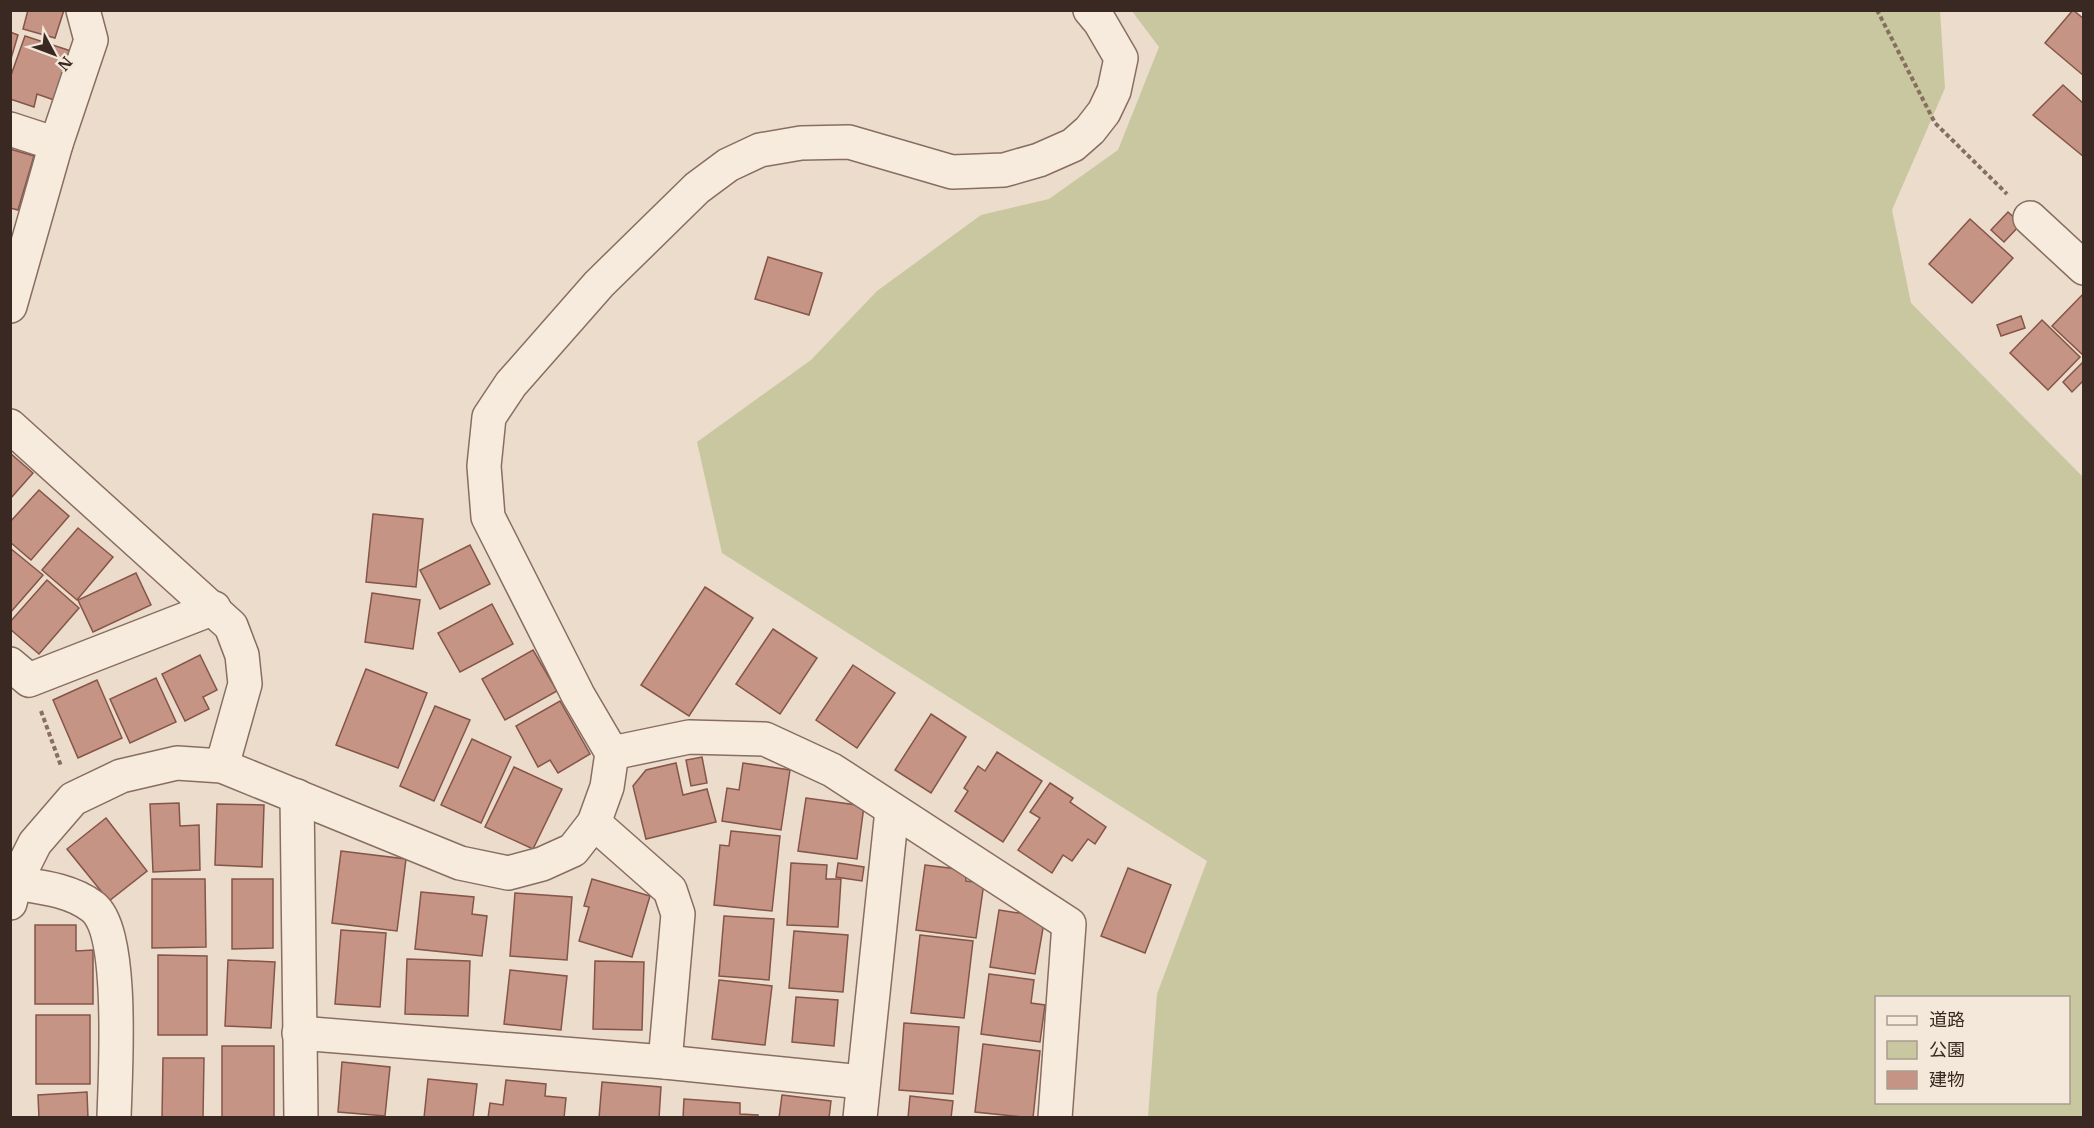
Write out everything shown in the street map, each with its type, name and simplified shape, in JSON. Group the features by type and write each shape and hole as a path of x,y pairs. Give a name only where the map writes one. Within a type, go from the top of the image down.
{"street":[{"path":"10,306 56,144 91,40 83,10"},
{"path":"114,1118 116,974 106,933 94,908 59,890 13,893 35,843 73,799 121,776 177,763 222,766 460,863 508,873 542,864 573,850 594,824 607,787 612,753 578,695 488,517 484,466 489,417 511,384 599,284 697,188 728,165 760,150 801,143 849,142 952,172 1004,170 1039,160 1073,145 1090,130 1104,112 1114,91 1120,58 1100,22 1090,10"},
{"path":"10,129 56,144"},
{"path":"2030,218 2084,268"},
{"path":"10,426 214,608 231,626 242,654 245,684 222,766"},
{"path":"20,672 214,608"},
{"path":"612,753 689,737 765,739 832,770 1069,924 1055,1118"},
{"path":"297,796 301,1118"},
{"path":"860,1118 892,810"},
{"path":"594,824 670,890 678,914 665,1062"},
{"path":"299,1033 665,1062 862,1082"}],"path":[{"path":"1877,10 1935,123 2030,218"},
{"path":"20,672 73,799"}],"green space":[{"path":"1132,11 1940,11 1945,88 1892,210 1911,303 2083,477 2083,1117 1148,1117 1157,994 1207,861 722,553 697,442 811,360 877,291 981,215 1049,199 1118,150 1159,47"}],"building":[{"path":"28,10 64,10 55,38 23,29"},
{"path":"2073,10 2084,19 2084,76 2045,43"},
{"path":"10,32 18,35 10,62"},
{"path":"25,36 71,51 54,100 37,94 34,107 10,99 10,78"},
{"path":"2063,85 2084,104 2084,157 2033,115"},
{"path":"10,149 34,156 18,210 10,208"},
{"path":"2008,212 2021,224 2004,242 1991,230"},
{"path":"1970,219 2013,258 1972,303 1929,264"},
{"path":"768,257 822,273 809,315 755,299"},
{"path":"2084,293 2084,356 2052,326"},
{"path":"2021,316 2025,328 2001,336 1997,325"},
{"path":"2042,320 2080,357 2048,390 2010,353"},
{"path":"2084,361 2084,380 2072,392 2063,382"},
{"path":"10,453 33,473 10,499"},
{"path":"39,490 69,516 31,560 10,542 10,522"},
{"path":"373,514 423,519 416,587 366,582"},
{"path":"78,528 113,557 77,600 42,570"},
{"path":"470,545 490,584 440,609 420,570"},
{"path":"10,548 43,575 10,613"},
{"path":"136,573 151,605 93,632 78,600"},
{"path":"47,580 79,608 39,654 10,629 10,622"},
{"path":"705,587 753,618 689,716 641,685"},
{"path":"372,593 420,600 413,649 365,642"},
{"path":"492,604 513,644 460,672 438,633"},
{"path":"773,629 817,658 780,714 736,684"},
{"path":"533,650 557,691 505,720 482,679"},
{"path":"200,655 217,690 203,697 209,709 185,721 162,674"},
{"path":"853,665 895,693 857,748 816,720"},
{"path":"366,669 427,693 398,768 336,745"},
{"path":"156,678 176,722 130,743 110,699"},
{"path":"97,680 122,738 78,758 53,700"},
{"path":"560,701 590,754 558,773 550,760 538,767 516,726"},
{"path":"435,706 470,720 434,801 400,786"},
{"path":"931,714 966,737 931,793 895,770"},
{"path":"472,739 511,757 481,823 441,805"},
{"path":"997,752 1042,781 1003,842 955,811 968,791 964,788 978,766 985,771"},
{"path":"702,757 707,783 691,786 686,760"},
{"path":"676,763 683,795 707,789 716,822 646,839 633,786 646,770"},
{"path":"743,763 790,770 781,830 722,821 727,788 739,790"},
{"path":"514,767 562,789 533,849 485,827"},
{"path":"1050,783 1073,798 1070,802 1106,827 1095,844 1088,839 1072,861 1063,855 1052,873 1018,850 1040,818 1030,812"},
{"path":"806,798 864,806 857,859 798,851"},
{"path":"179,803 180,826 199,825 200,870 153,872 150,804"},
{"path":"217,804 264,805 262,867 215,865"},
{"path":"106,818 147,871 109,901 67,849"},
{"path":"731,831 780,836 772,911 714,905 720,845 729,846"},
{"path":"341,851 406,859 397,931 332,923"},
{"path":"791,863 827,865 826,879 841,879 838,927 787,925"},
{"path":"838,863 864,867 862,881 836,877"},
{"path":"925,865 965,870 966,881 984,883 976,938 916,930"},
{"path":"1128,868 1171,885 1145,953 1101,936"},
{"path":"152,879 205,879 206,947 152,948"},
{"path":"232,879 273,879 273,948 232,949"},
{"path":"592,879 650,896 632,957 579,941 589,907 584,906"},
{"path":"421,892 474,897 472,914 487,916 482,956 415,949"},
{"path":"515,893 572,897 567,960 510,956"},
{"path":"999,910 1045,917 1035,974 990,967"},
{"path":"724,916 774,919 769,980 719,976"},
{"path":"35,925 76,925 76,951 93,950 93,1004 35,1004"},
{"path":"341,930 386,933 380,1007 335,1004"},
{"path":"794,931 848,935 843,992 789,988"},
{"path":"920,935 973,941 964,1018 911,1013"},
{"path":"158,955 207,956 207,1035 158,1035"},
{"path":"407,959 470,961 468,1016 405,1014"},
{"path":"228,960 275,962 271,1028 225,1026"},
{"path":"595,961 644,962 642,1030 593,1029"},
{"path":"510,970 567,976 561,1030 504,1024"},
{"path":"989,974 1034,980 1031,1003 1045,1005 1040,1042 981,1034"},
{"path":"719,980 772,986 765,1045 712,1039"},
{"path":"796,997 838,1000 834,1046 792,1042"},
{"path":"36,1015 90,1015 90,1084 36,1084"},
{"path":"904,1023 959,1027 953,1094 899,1090"},
{"path":"983,1044 1040,1051 1033,1118 975,1112"},
{"path":"222,1046 274,1046 274,1118 222,1118"},
{"path":"163,1058 204,1058 203,1118 162,1118"},
{"path":"342,1062 390,1067 385,1116 338,1112"},
{"path":"428,1079 477,1084 473,1118 424,1118"},
{"path":"506,1080 546,1084 545,1096 566,1098 564,1118 488,1118 490,1103 503,1105"},
{"path":"602,1082 661,1087 659,1118 599,1118"},
{"path":"87,1092 88,1118 39,1118 38,1095"},
{"path":"782,1095 831,1101 829,1118 779,1118"},
{"path":"910,1096 953,1101 951,1118 908,1118"},
{"path":"684,1099 740,1103 740,1114 758,1115 758,1118 683,1118"}]}
